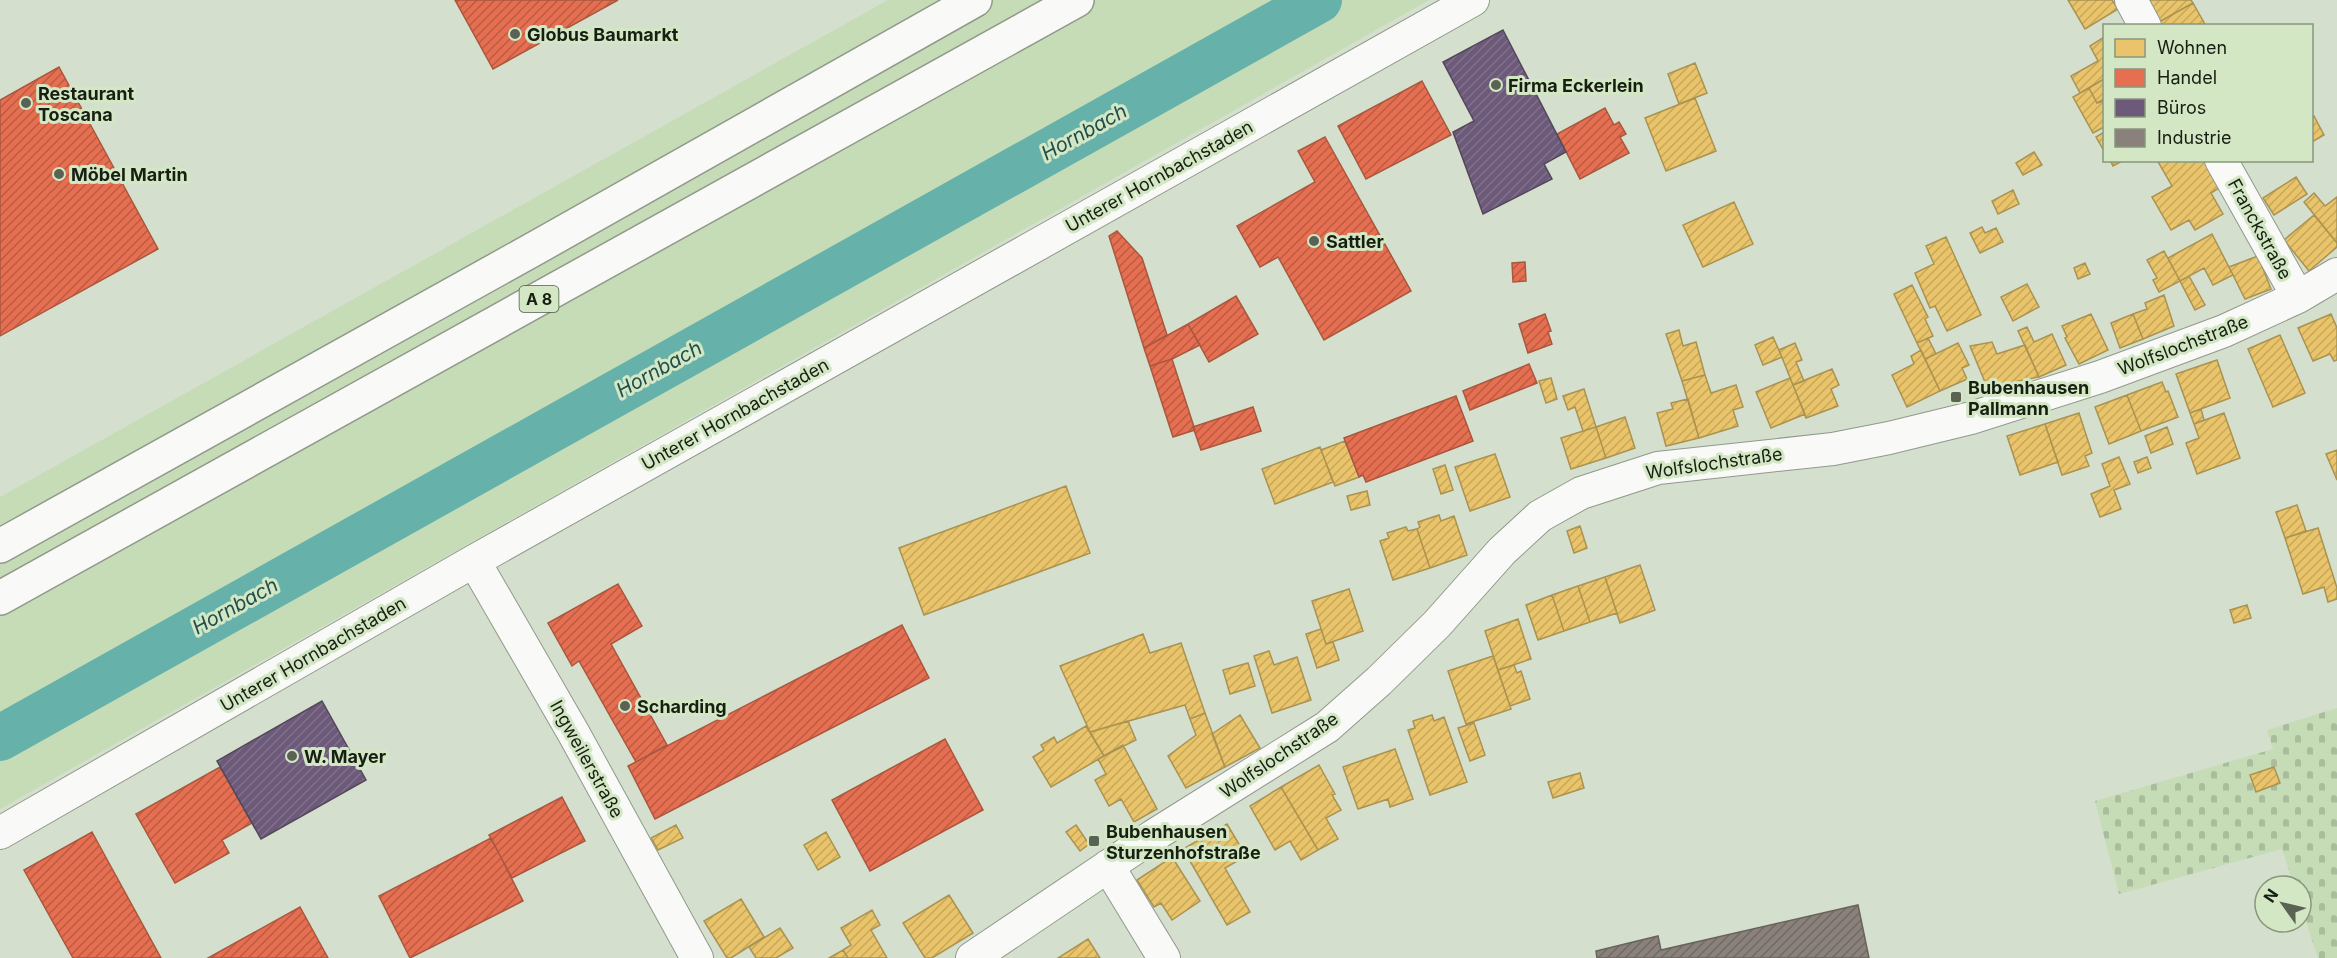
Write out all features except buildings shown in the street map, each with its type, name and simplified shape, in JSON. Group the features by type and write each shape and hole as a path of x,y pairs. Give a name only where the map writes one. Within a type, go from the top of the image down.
{"highway":[{"name":"A 8","path":"0,546 975,0"},
{"name":"A 8","path":"0,598 1077,0"}],"street":[{"name":"Unterer Hornbachstaden","path":"0,833 474,561 1473,0"},
{"path":"2131,0 2144,24"},
{"name":"Franckstraße","path":"2222,162 2298,297"},
{"name":"Wolfslochstraße","path":"972,958 1108,866 1327,727 1379,681 1437,624 1502,551 1540,516 1581,493 1658,468 1833,448 1889,438 1971,418 2110,374 2224,331 2298,297 2337,274"},
{"name":"Ingweilerstraße","path":"474,561 574,734 697,958"},
{"path":"1108,866 1164,958"}],"green space":[{"path":"888,0 1429,0 0,809 0,497"},
{"path":"2337,708 2337,958 2318,958 2310,934 2313,934 2313,874 2290,874 2282,849 2119,894 2095,801 2273,749 2267,730"}],"waterway":[{"name":"Hornbach","path":"0,738 1319,0"}],"place":[{"name":"Globus Baumarkt","path":"515,34"},
{"name":"Firma Eckerlein","path":"1496,85"},
{"name":"Restaurant Toscana","path":"26,103"},
{"name":"Möbel Martin","path":"59,174"},
{"name":"Sattler","path":"1314,241"},
{"name":"Bubenhausen Pallmann","path":"1956,397"},
{"name":"Scharding","path":"625,706"},
{"name":"W. Mayer","path":"292,756"},
{"name":"Bubenhausen Sturzenhofstraße","path":"1094,841"}]}
